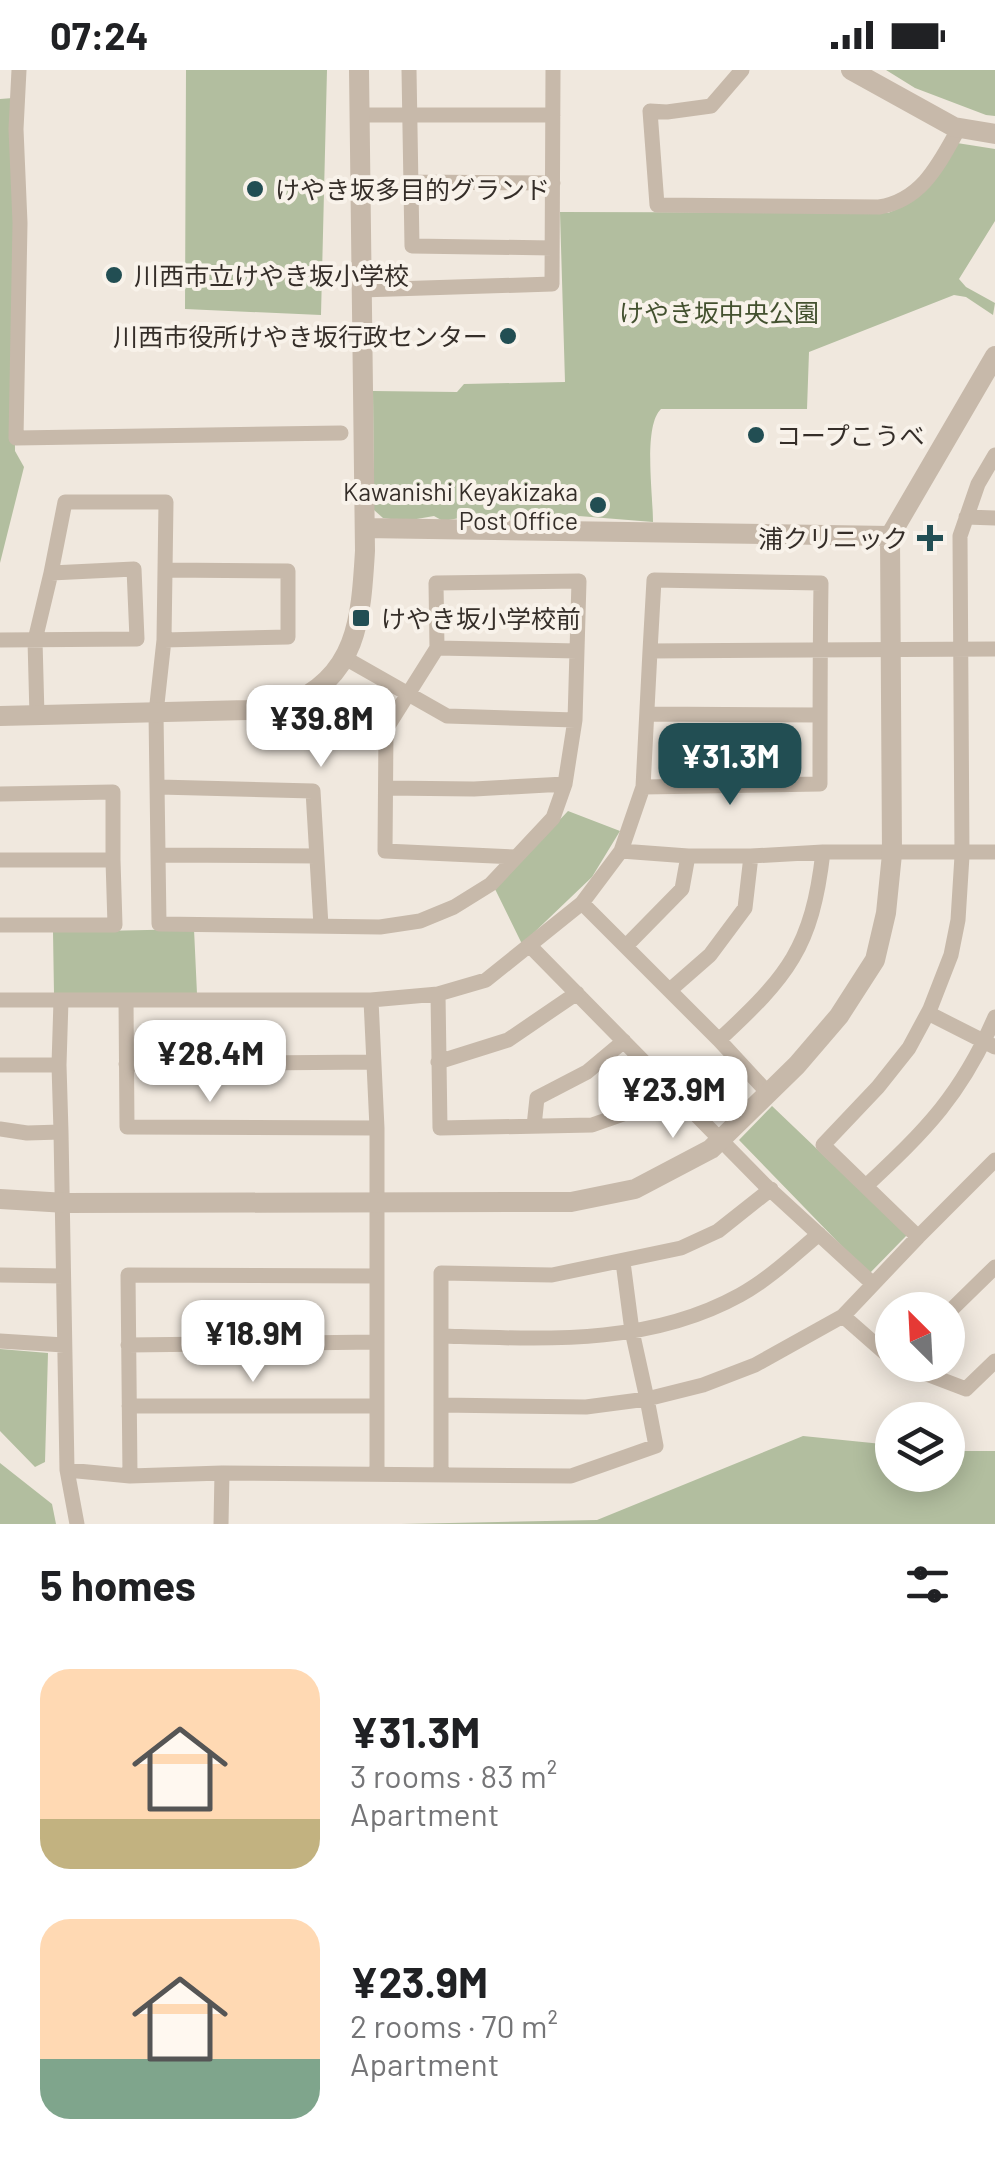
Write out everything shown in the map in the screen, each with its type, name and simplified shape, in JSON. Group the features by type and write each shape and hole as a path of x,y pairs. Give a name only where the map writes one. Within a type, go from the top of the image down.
{"street":[{"path":"19,70 16,438 341,434"},
{"path":"0,716 285,706 323,684 345,658 361,618 365,528 359,70"},
{"path":"409,70 412,246 552,248"},
{"path":"361,290 552,284 554,70"},
{"path":"742,70 711,106 650,111 658,205 900,204 936,170 960,128"},
{"path":"851,70 960,128 995,134"},
{"path":"359,115 553,115"},
{"path":"411,182 553,184"},
{"path":"0,1199 377,1204 570,1202 635,1189 721,1139 839,1016 876,960 892,852 890,536 995,356"},
{"path":"918,1237 824,1145 909,1048 951,955 958,920 962,852 960,536 978,484 995,455"},
{"path":"37,716 36,640 65,502 166,502 164,640 156,713 159,924 380,928 420,920 454,908 491,884 553,818 565,784 575,720 579,582 436,583 436,648 386,729 385,852 516,857"},
{"path":"966,517 995,518"},
{"path":"365,528 890,536"},
{"path":"0,640 138,639 134,569 50,573"},
{"path":"164,640 288,637 288,572 165,570"},
{"path":"0,1000 371,1000 438,994 486,980 582,903 620,851 644,787 654,580 820,583 820,784 644,787"},
{"path":"436,648 577,652"},
{"path":"650,651 995,648"},
{"path":"345,658 447,716 575,720"},
{"path":"647,714 820,714"},
{"path":"386,788 565,784"},
{"path":"159,788 313,790 321,926"},
{"path":"0,794 113,792 115,925 0,925"},
{"path":"620,851 688,856 995,852"},
{"path":"719,1040 759,1002 796,957 817,903 822,852"},
{"path":"160,855 317,856"},
{"path":"627,944 682,889 688,856"},
{"path":"670,990 710,955 745,908 751,856"},
{"path":"0,860 113,860"},
{"path":"582,903 627,944 768,1093"},
{"path":"531,947 770,1189 873,1284"},
{"path":"438,994 440,1128 592,1125 629,1112 671,1089"},
{"path":"438,1062 508,1040 577,994"},
{"path":"61,1000 67,1470 77,1524"},
{"path":"126,1000 127,1127 377,1128"},
{"path":"371,1000 377,1128 377,1474"},
{"path":"928,1013 990,1044"},
{"path":"866,1186 929,1126 962,1084 990,1044 995,1016"},
{"path":"534,1126 536,1098 587,1072 624,1041"},
{"path":"126,1064 374,1062"},
{"path":"0,1065 59,1065"},
{"path":"0,1129 61,1132"},
{"path":"440,1405 586,1407 703,1385 755,1365 843,1316 995,1161"},
{"path":"441,1474 440,1273 552,1276 681,1248 718,1231 770,1189"},
{"path":"441,1336 579,1339 679,1321 741,1295 819,1234"},
{"path":"67,1470 130,1476 222,1472 570,1476 656,1446 632,1331 624,1262"},
{"path":"965,1296 995,1267"},
{"path":"0,1275 62,1276"},
{"path":"130,1476 128,1275 377,1276"},
{"path":"843,1316 875,1343"},
{"path":"0,1341 64,1345"},
{"path":"128,1345 377,1342"},
{"path":"946,1382 966,1390 995,1361"},
{"path":"129,1406 377,1406"},
{"path":"221,1524 222,1472"}],"green space":[{"name":"けやき坂多目的グランド","path":"186,70 327,70 321,315 185,309"},
{"path":"886,70 995,70 995,116 915,88"},
{"path":"13,98 15,451 24,467 0,563 0,99"},
{"name":"けやき坂中央公園","path":"957,143 995,149 995,221 959,279 995,303 993,315 966,297 954,295 809,352 807,409 661,409 652,430 653,522 554,514 552,522 465,517 443,521 434,516 405,521 383,518 374,510 373,391 457,392 464,384 565,382 560,212 888,213 921,193"},
{"path":"568,811 620,831 592,877 522,944 495,889"},
{"path":"194,929 197,994 54,994 53,932"},
{"path":"772,1106 907,1235 869,1274 739,1140"},
{"path":"0,1349 48,1353 45,1462 35,1467 0,1431"},
{"path":"803,1436 875,1443 875,1492 965,1492 965,1451 995,1451 995,1524 401,1524 597,1520"},
{"path":"0,1463 52,1504 56,1524 0,1524"}],"place":[{"name":"けやき坂多目的グランド","path":"255,189"},
{"name":"川西市立けやき坂小学校","path":"114,275"},
{"name":"川西市役所けやき坂行政センター","path":"508,336"},
{"name":"コープこうべ","path":"756,435"},
{"name":"Kawanishi Keyakizaka Post Office","path":"598,505"},
{"name":"浦クリニック","path":"930,538"},
{"name":"けやき坂小学校前","path":"361,618"}]}
